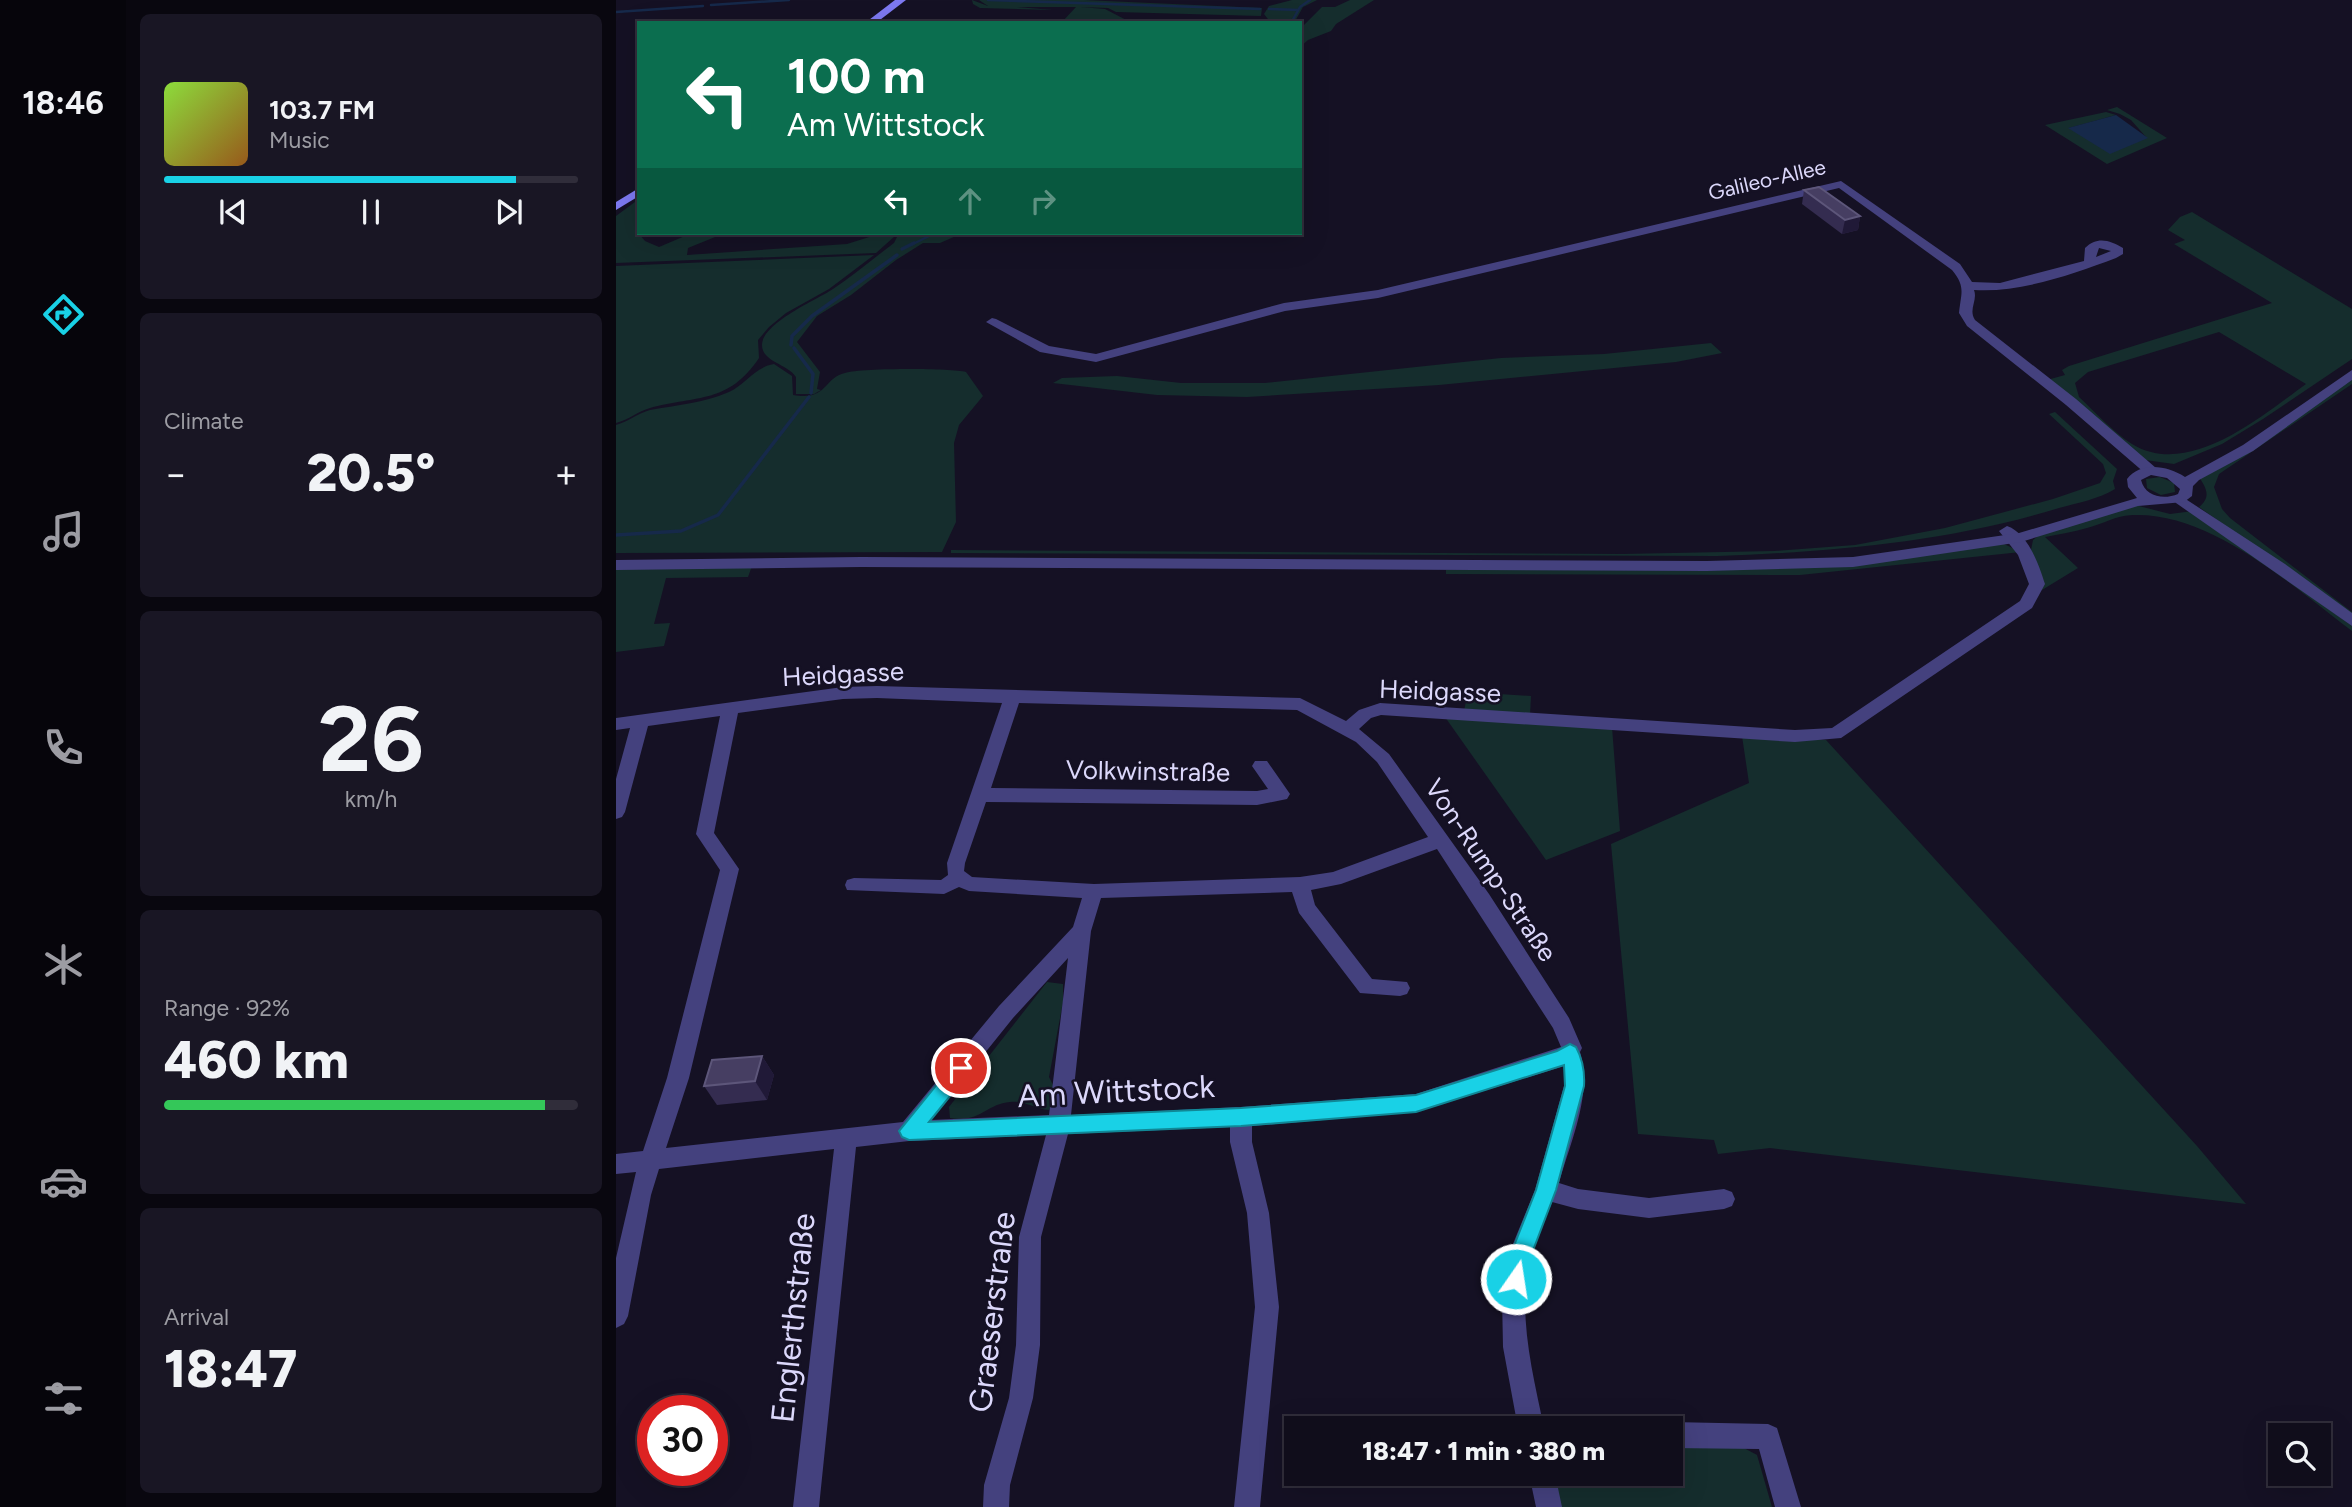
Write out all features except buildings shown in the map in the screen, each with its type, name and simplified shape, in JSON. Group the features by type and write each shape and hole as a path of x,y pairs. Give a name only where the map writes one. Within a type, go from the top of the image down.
{"main road":[{"path":"873,21 901,0"},
{"path":"616,207 637,192"}],"street":[{"name":"Galileo-Allee","path":"992,322 1045,349 1096,358 1284,307 1378,294 1841,184 1956,267 1968,286"},
{"path":"2090,262 2000,287 1968,286 1970,295 1965,314 1971,323 2071,402 2142,478 2154,500"},
{"path":"616,565 874,562 1707,566 1853,562 1947,550 2137,502 2167,502 2183,493 2194,477 2248,448 2276,425 2352,373"},
{"path":"2010,534 2106,502 2142,478 2185,471 2276,425"},
{"path":"2169,474 2183,493 2352,621"},
{"name":"Heidgasse","path":"616,724 843,693 877,692 1300,704 1348,729 1365,714 1380,709 1795,736 1835,734 2005,621 2025,604 2037,584 2032,563 2010,534"},
{"path":"1013,697 956,863 955,871 959,878 970,884 1094,891 1300,884 1334,878 1440,840"},
{"path":"616,1316 640,1195 678,1078 730,869 705,834 730,709"},
{"path":"616,812 641,720"},
{"name":"Von-Rump-Straße","path":"1348,729 1383,758 1482,899 1570,1039 1570,1052 1575,1069 1574,1086 1546,1190 1518,1261 1514,1297 1516,1347 1529,1416"},
{"name":"Volkwinstraße","path":"979,796 1257,799 1281,794 1261,766"},
{"path":"854,885 944,887 959,878"},
{"path":"1300,884 1306,908 1367,987 1400,988"},
{"path":"909,1131 1006,1012 1081,931 1094,891"},
{"name":"Graeserstraße","path":"996,1507 996,1485 1021,1398 1028,1345 1030,1237 1059,1125 1081,931"},
{"name":"Am Wittstock","path":"616,1164 909,1131 1241,1117 1416,1103 1563,1057 1570,1052"},
{"path":"1241,1117 1241,1142 1258,1213 1267,1307 1247,1507"},
{"name":"Englerthstraße","path":"806,1507 846,1137"},
{"path":"1546,1190 1578,1199 1648,1208 1724,1199"},
{"path":"1683,1435 1768,1437 1788,1507"},
{"path":"1545,1486 1549,1507"}],"green space":[{"path":"972,0 988,6 979,0 1084,0 1262,8 1261,16 1116,12 1108,8 1080,7 1105,9 1128,21 1063,21 1076,7 1017,7 1053,10 980,8 973,4"},
{"path":"1292,0 1317,0 1303,7 1295,21 1269,21 1264,14 1269,6"},
{"path":"1350,0 1374,0 1336,24 1331,31 1302,45 1302,27 1322,7 1335,7"},
{"path":"2117,107 2167,138 2107,164 2045,125 2106,112 2116,115 2069,128 2147,138 2131,120 2107,110"},
{"path":"637,200 637,235 659,247 687,235 720,235 688,248 687,255 847,244 876,235 895,236 876,253 616,263 616,216"},
{"path":"2192,212 2352,309 2352,359 2222,444 2174,464 2145,460 2047,380 2065,375 2062,370 2069,366 2272,303 2174,244 2185,240 2168,230 2180,217","holes":["2219,332 2306,384 2224,439 2201,449 2177,454 2154,453 2132,444 2079,397 2075,383 2088,372"]},
{"path":"898,235 958,235 940,243 923,243 817,316 797,342 820,372 817,389 821,390 814,394 796,394 796,377 766,355 762,345 764,337 781,320 833,289 894,243"},
{"path":"874,255 829,289 786,313 769,327 758,340 759,358 747,373 724,391 646,409 616,423 616,266"},
{"path":"1711,343 1722,353 1676,362 1439,385 1247,397 1157,395 1053,383 1062,378 1117,376 1181,383 1265,383 1501,358 1604,354"},
{"path":"774,364 792,376 793,395 804,396 819,392 838,376 854,371 906,369 966,372 983,396 959,425 954,443 956,522 942,552 616,553 616,425 650,410 720,396 735,389 761,369"},
{"path":"2352,380 2352,384 2219,474 2214,487 2222,509 2230,518 2352,612 2352,616 2199,507 2205,500 2206,493 2199,477"},
{"path":"2055,412 2117,469 2113,481 2115,489 2088,500 2017,520 1890,543 1803,552 1717,556 951,553 951,550 1623,554 1774,551 1855,545 1945,528 2053,499 2100,483 2106,473 2103,464 2049,414"},
{"path":"2160,477 2174,483 2175,492 2161,495 2147,488 2146,479"},
{"path":"2135,505 2170,514 2193,511 2352,626 2352,631 2249,555 2192,526 2162,517 2127,515 2045,537 2078,568 2042,590 2031,550 2033,540 2040,534"},
{"path":"2004,544 2021,552 1800,575 1446,574 1446,570 1757,569"},
{"path":"752,566 748,577 666,578 654,624 670,623 664,646 616,652 616,568"},
{"path":"1468,692 1531,696 1530,715 1464,711"},
{"path":"1445,717 1612,727 1620,831 1546,860"},
{"path":"1742,736 1826,740 2197,1146 2246,1204 1770,1148 1718,1154 1714,1140 1638,1134 1611,844 1749,783"},
{"path":"1047,982 1063,984 1063,1002 1049,1077 1057,1093 1049,1110 1010,1102 969,1118 950,1118 949,1107"},
{"path":"1683,1447 1742,1447 1757,1455 1772,1507 1559,1507 1555,1486 1683,1486"}],"water":[{"path":"2116,115 2148,138 2110,154 2068,128"}],"waterway":[{"path":"711,5 789,0"},
{"path":"988,0 1260,9"},
{"path":"1292,21 1300,7 1310,0"},
{"path":"616,12 703,6"},
{"path":"1269,9 1298,10"},
{"path":"911,245 931,235"},
{"path":"902,249 914,243"},
{"path":"791,345 792,336 812,316 897,255"},
{"path":"794,348 813,374 811,393"},
{"path":"616,535 681,531 718,515 809,397"}],"route":[{"path":"961,1068 909,1131 1241,1117 1416,1103 1563,1057 1570,1052 1575,1069 1574,1086 1546,1190 1518,1261 1516,1279"}]}
